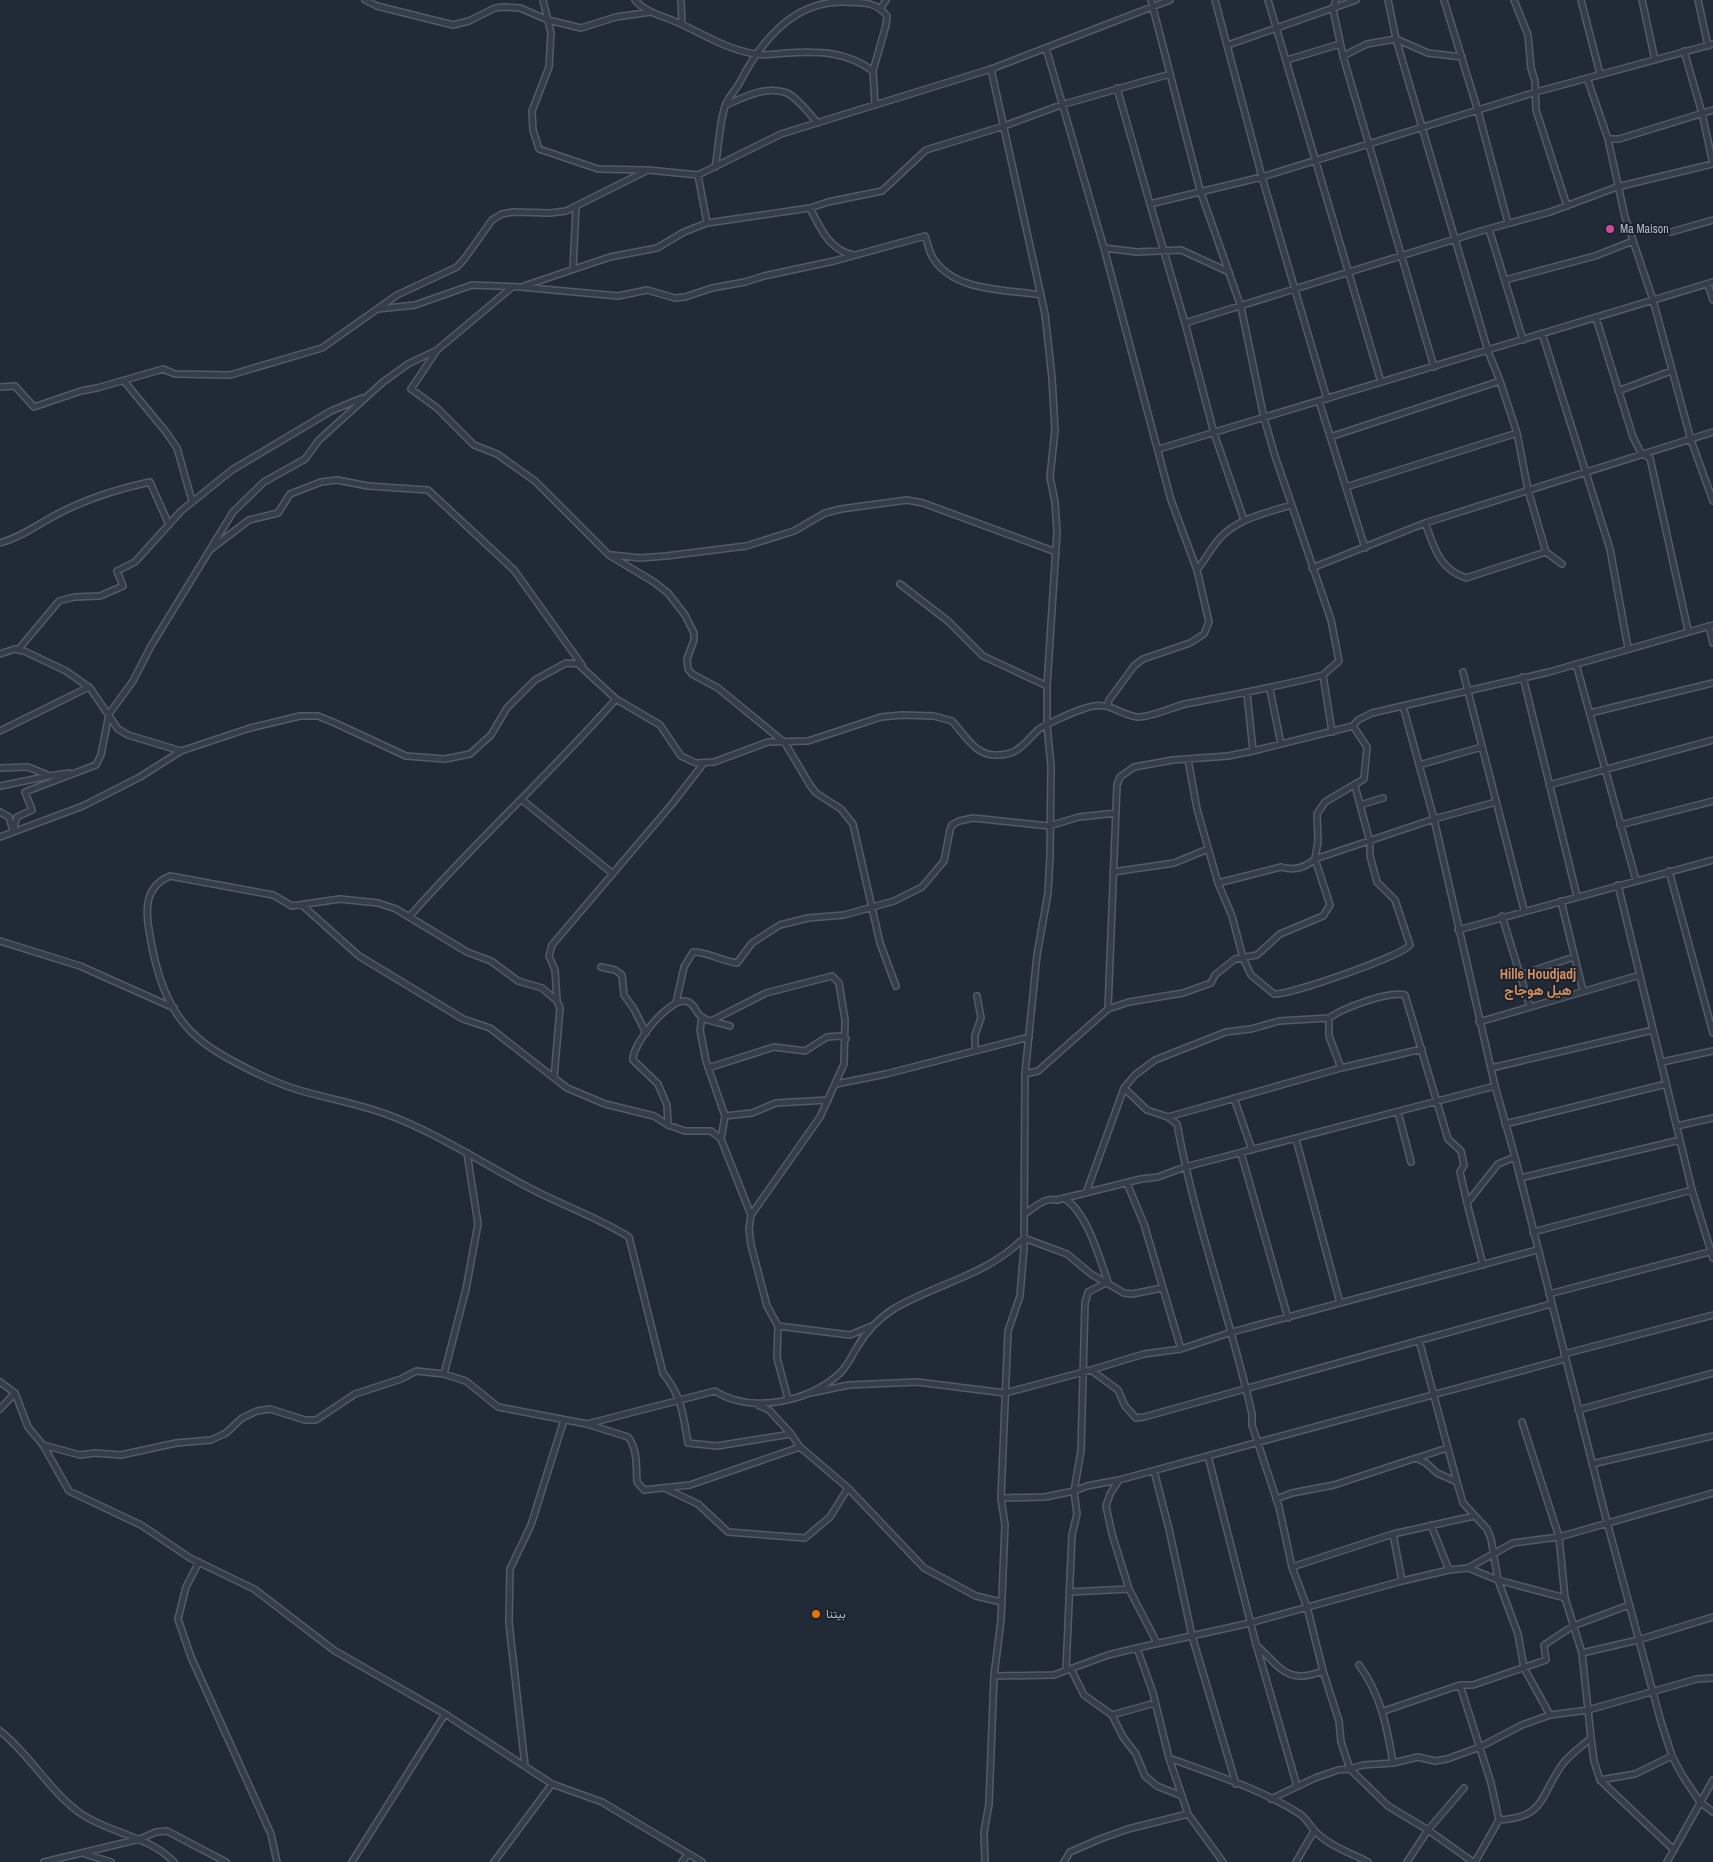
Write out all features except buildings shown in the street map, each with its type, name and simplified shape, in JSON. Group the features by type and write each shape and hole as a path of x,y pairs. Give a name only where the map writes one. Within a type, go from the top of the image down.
{"street":[{"path":"365,0 376,6 453,25 469,21 495,8 504,7 520,8 548,20 581,28 616,17 651,12"},
{"path":"543,0 551,34 549,67 532,111 533,130 539,149 598,169 648,170 698,175 781,134 991,69 1170,0"},
{"path":"635,0 641,8 682,24 717,44 755,54 830,52 860,61 873,71"},
{"path":"681,0 682,24"},
{"path":"881,8 886,0"},
{"path":"554,1078 560,1008 557,1001 554,970 549,956 552,945 672,804 703,764 762,743 785,743 818,738 881,717 934,716 952,722 979,751 1000,756 1019,751 1039,730 1083,708 1108,705 1137,717 1184,705 1270,690 1323,675 1339,661 1331,620 1291,505 1264,418 1241,307 1200,190 1151,0"},
{"path":"1215,0 1262,177 1326,399"},
{"path":"1268,0 1381,382"},
{"path":"1336,0 1332,9 1340,44 1434,367"},
{"path":"1228,45 1356,0"},
{"path":"1388,0 1396,40 1424,127 1488,351 1500,381 1516,433 1528,490 1546,552 1562,564"},
{"path":"1444,0 1478,111 1508,223"},
{"path":"1514,0 1528,35 1531,68 1536,92 1536,110 1567,206"},
{"path":"1580,0 1600,74"},
{"path":"1642,0 1655,60"},
{"path":"1150,204 1200,190 1262,177 1536,92 1711,45 1698,0"},
{"path":"715,167 726,105 755,54 783,23 810,8 837,1 870,3 881,8 887,16 873,71 875,105"},
{"path":"1344,56 1367,44 1396,40 1428,53 1462,57"},
{"path":"1287,60 1340,44"},
{"path":"1046,48 1104,248 1159,449 1171,500 1197,570 1209,622 1204,634 1190,643 1143,659 1134,666 1109,700 1108,705"},
{"path":"1185,323 1489,228 1567,206 1617,187 1713,164 1702,113 1684,51"},
{"path":"985,1862 984,1832 989,1804 994,1676 1001,1602 1005,1525 1001,1498 1008,1331 1020,1296 1024,1238 1025,1074 1037,955 1048,893 1051,766 1047,725 1047,686 1051,645 1051,603 1056,552 1056,502 1050,478 1055,430 1052,378 1041,294 991,69"},
{"path":"521,287 610,257 657,248 684,232 707,223 810,208 828,202 882,191 926,150 1004,126 1061,105 1170,74"},
{"path":"1587,78 1608,139 1617,187 1653,300 1690,440 1710,486 1713,501"},
{"path":"1117,88 1185,323 1214,433 1244,520"},
{"path":"726,105 757,92 770,90 787,93 818,123"},
{"path":"1608,139 1619,139 1713,110"},
{"path":"0,387 15,386 34,407 81,391 124,381 162,369 175,374 230,375 322,348 397,295 457,267 492,220 502,214 513,212 558,212 576,207 648,170"},
{"path":"698,175 707,223"},
{"path":"573,269 576,207"},
{"path":"810,208 822,232 844,253 857,255 926,236 932,257 946,274 966,284 1041,294"},
{"path":"1671,232 1713,220"},
{"path":"1489,228 1523,340"},
{"path":"1505,280 1595,256 1633,242"},
{"path":"1104,248 1137,252 1181,250 1230,272"},
{"path":"377,309 415,305 472,285 521,287 618,296 647,290 676,298 685,297 712,288 829,263 878,249"},
{"path":"1159,449 1710,283 1713,300"},
{"path":"13,831 17,817 32,810 25,792 96,765 101,755 109,714 132,681 151,646 233,512 264,482 305,459 319,440 364,398 408,364 437,350 511,288"},
{"path":"1596,318 1633,437 1641,453 1650,458 1688,630"},
{"path":"1542,333 1610,549 1628,648"},
{"path":"437,350 412,385 413,393 437,408 474,445 497,454 535,481 609,555 654,582 668,593 685,615 694,632 687,665 692,674 718,688 785,743 810,785 821,796 841,809 853,824 880,943 896,986"},
{"path":"1618,391 1672,371"},
{"path":"124,381 177,448 192,501"},
{"path":"1330,437 1500,381"},
{"path":"18,650 59,601 74,597 100,596 123,586 117,571 135,562 192,501 232,470 322,416 364,398"},
{"path":"1319,401 1365,548"},
{"path":"1312,568 1425,523 1641,453 1713,432"},
{"path":"1346,487 1516,433"},
{"path":"208,551 249,520 278,513 290,494 321,482 337,480 368,486 428,490 514,570 585,669"},
{"path":"0,543 26,534 53,516 89,500 150,482 169,525"},
{"path":"609,555 657,557 746,546 794,531 825,513 878,503 907,500 923,503 1056,552"},
{"path":"1197,570 1220,538 1244,520 1291,505"},
{"path":"1425,523 1442,562 1454,573 1466,578 1546,552"},
{"path":"900,584 948,620 983,656 1047,686"},
{"path":"1108,1009 1116,785 1120,777 1134,767 1188,759 1228,756 1332,732 1353,726 1358,720 1372,713 1550,672 1688,630 1711,625 1713,643"},
{"path":"0,654 18,650 66,671 88,687 118,729 128,735 181,751"},
{"path":"0,837 83,806 140,777 181,751 250,728 300,716 318,716 326,719 406,756 432,760 458,758 479,748 491,735 507,708 535,680 547,671 566,663 578,664 585,669 616,699 660,725 682,756 703,764"},
{"path":"1576,664 1636,880"},
{"path":"1463,672 1524,910"},
{"path":"1323,675 1332,732"},
{"path":"1524,677 1577,896"},
{"path":"1590,713 1713,683"},
{"path":"0,732 88,687"},
{"path":"1270,690 1281,744"},
{"path":"1247,693 1253,751"},
{"path":"410,916 469,850 575,745 616,699"},
{"path":"1404,706 1434,819 1495,1086 1515,1157 1537,1250 1638,1640 1672,1756 1700,1802 1713,1812"},
{"path":"1025,1074 1038,1071 1108,1009 1130,1002 1183,993 1211,983 1227,964 1235,959 1257,956 1280,934 1323,916 1329,910 1330,905 1315,859 1318,841 1317,814 1325,802 1364,779 1367,747 1353,726"},
{"path":"1549,785 1605,768 1713,740"},
{"path":"1419,765 1482,747"},
{"path":"1188,759 1208,849 1218,884 1232,916 1243,958 1251,975 1267,990 1279,994 1374,964 1408,948 1410,941 1396,900 1376,882 1370,856 1370,842 1355,786"},
{"path":"0,768 28,767 50,776"},
{"path":"0,786 72,773"},
{"path":"1360,805 1384,798"},
{"path":"521,799 612,873"},
{"path":"1620,825 1713,801"},
{"path":"1218,884 1281,867 1291,870 1308,865 1315,859 1434,819 1496,802"},
{"path":"0,812 9,817 13,831"},
{"path":"676,1003 684,967 693,952 706,952 722,961 737,963 752,943 780,925 808,918 844,915 894,901 922,887 944,861 950,830 952,825 959,821 973,818 1049,826 1079,817 1116,813"},
{"path":"1113,872 1174,862 1208,849"},
{"path":"1458,930 1502,916 1713,860"},
{"path":"1669,871 1713,1033"},
{"path":"557,1001 542,988 518,981 491,961 467,952 410,916 378,903 353,899 333,899 290,906 273,895 170,876 154,886 148,898 149,929 159,978 184,1024 199,1039 238,1062 300,1091 387,1114 467,1153 524,1186 630,1237 663,1373 674,1385 688,1443 717,1446 791,1434"},
{"path":"1618,885 1692,1190 1713,1258"},
{"path":"1561,901 1583,991"},
{"path":"302,905 359,956 463,1020 490,1028 554,1078 581,1095 654,1116 668,1125 685,1131 706,1130 716,1133 721,1139 751,1215"},
{"path":"1502,916 1530,1007"},
{"path":"0,941 80,966 174,1008"},
{"path":"1520,974 1574,957"},
{"path":"601,967 615,970 622,975 624,995 634,1009 646,1033"},
{"path":"1479,1022 1640,975"},
{"path":"713,1020 766,993 832,976 839,983 846,1020 844,1064 820,1116 751,1215 749,1229 757,1273 767,1306 778,1326 777,1358 788,1399"},
{"path":"1086,1193 1124,1088 1135,1075 1154,1060 1226,1032 1251,1029 1279,1021 1328,1018 1337,1012 1397,993 1405,995 1448,1140 1461,1151 1464,1165 1460,1172 1483,1266"},
{"path":"975,1050 974,1038 981,1018 977,996"},
{"path":"668,1125 667,1105 658,1084 633,1060 634,1047 664,1012 676,1003 684,1001 691,1003 702,1018 730,1026"},
{"path":"702,1018 700,1030 708,1068 725,1116 721,1139"},
{"path":"1328,1018 1329,1036 1341,1068"},
{"path":"1491,1068 1653,1030"},
{"path":"708,1068 774,1047 805,1051 827,1037 840,1036 846,1039"},
{"path":"836,1084 886,1074 1028,1037"},
{"path":"1168,1117 1341,1068 1422,1049"},
{"path":"1662,1062 1713,1051"},
{"path":"1506,1124 1666,1084"},
{"path":"1024,1214 1043,1201 1158,1178 1185,1167 1495,1086"},
{"path":"1124,1088 1147,1110 1168,1117 1177,1124 1185,1167 1246,1387 1252,1425 1276,1499 1292,1567 1307,1607 1323,1671 1339,1721 1341,1742 1350,1769 1388,1806 1428,1830 1474,1862 1499,1820 1480,1747 1460,1685"},
{"path":"1234,1098 1252,1150"},
{"path":"725,1116 752,1113 776,1103 828,1100"},
{"path":"1398,1112 1410,1162"},
{"path":"1676,1126 1713,1118"},
{"path":"1296,1139 1340,1302"},
{"path":"1520,1178 1680,1140"},
{"path":"444,1374 466,1289 478,1224 467,1153"},
{"path":"1241,1153 1288,1318"},
{"path":"1467,1203 1498,1164 1515,1157"},
{"path":"1127,1183 1144,1224 1181,1349"},
{"path":"1533,1232 1692,1190"},
{"path":"1064,1198 1072,1203 1081,1216 1108,1282"},
{"path":"1024,1238 1067,1254 1091,1274 1130,1294 1162,1288"},
{"path":"778,1326 850,1335 872,1325 900,1306 990,1265 1024,1238"},
{"path":"587,1424 715,1391 725,1397 767,1404 848,1385 917,1382 1005,1393 1144,1354 1181,1349 1232,1332 1537,1250"},
{"path":"1549,1294 1712,1252"},
{"path":"1108,1282 1088,1292 1085,1303 1081,1451 1074,1491 1077,1514 1072,1535 1069,1592 1069,1669 1084,1695 1112,1715 1123,1737 1136,1754 1144,1776 1157,1786 1182,1796"},
{"path":"1091,1370 1118,1390 1125,1406 1136,1418 1551,1304"},
{"path":"1001,1498 1046,1498 1087,1486 1119,1480 1436,1395 1564,1356 1713,1316"},
{"path":"805,1394 840,1374 872,1325"},
{"path":"1420,1340 1463,1503 1487,1529 1495,1551 1498,1580 1518,1634 1524,1668 1550,1715"},
{"path":"44,1445 80,1455 96,1453 121,1455 176,1443 211,1440 226,1433 242,1418 257,1411 270,1409 304,1420 316,1420 355,1394 370,1387 401,1379 416,1371 444,1374 466,1381 498,1407 587,1424 628,1437 634,1448 637,1482 644,1490 690,1485 800,1447"},
{"path":"1578,1410 1713,1373"},
{"path":"0,1382 15,1393 28,1427 44,1445 69,1491 141,1525 200,1562 254,1589 335,1651 445,1714 552,1784 602,1802 702,1862"},
{"path":"0,1408 15,1393"},
{"path":"754,1403 770,1410 800,1447 848,1488 924,1568 976,1596 1001,1602"},
{"path":"525,1766 509,1623 510,1569 531,1525 564,1420"},
{"path":"1522,1422 1559,1537 1565,1598 1582,1653 1596,1772 1600,1780 1674,1850"},
{"path":"1592,1464 1713,1436"},
{"path":"1276,1499 1334,1485 1447,1448"},
{"path":"1208,1456 1250,1623 1297,1786"},
{"path":"1416,1458 1426,1463 1437,1473 1457,1482"},
{"path":"1154,1471 1169,1529 1192,1636 1236,1784"},
{"path":"1119,1480 1110,1494 1106,1506 1120,1563 1130,1589 1157,1643"},
{"path":"664,1488 698,1504 728,1532 805,1538 830,1517 848,1488"},
{"path":"994,1676 1054,1675 1137,1648 1250,1623 1402,1581 1449,1570 1468,1568 1495,1551 1513,1543 1559,1537 1713,1493"},
{"path":"1292,1567 1393,1534 1474,1516"},
{"path":"1431,1525 1449,1570"},
{"path":"1393,1534 1402,1581"},
{"path":"200,1562 186,1587 178,1618 191,1657 271,1834 277,1862"},
{"path":"1468,1568 1498,1580 1565,1598"},
{"path":"1069,1592 1130,1589"},
{"path":"1384,1711 1460,1685 1473,1685 1546,1660 1544,1645 1573,1626 1629,1605"},
{"path":"1582,1653 1638,1640 1713,1617"},
{"path":"1256,1644 1286,1674 1305,1678 1323,1671"},
{"path":"1137,1648 1155,1703 1169,1758 1188,1814 1223,1862"},
{"path":"1359,1665 1369,1678 1384,1711 1393,1763"},
{"path":"1271,1799 1297,1786 1338,1770 1363,1765 1393,1763 1418,1757 1441,1760 1480,1747 1498,1737 1550,1715 1588,1710 1653,1693 1697,1678 1713,1678"},
{"path":"1112,1715 1155,1703"},
{"path":"352,1862 445,1714"},
{"path":"0,1731 57,1792 84,1815 164,1851 174,1862"},
{"path":"1499,1820 1518,1819 1537,1808 1563,1764 1591,1738"},
{"path":"1600,1780 1635,1774 1672,1756"},
{"path":"1169,1758 1236,1784 1300,1814 1309,1822 1314,1831 1339,1848 1368,1862"},
{"path":"1667,1862 1713,1780"},
{"path":"494,1862 552,1784"},
{"path":"1407,1862 1428,1830 1464,1788"},
{"path":"1064,1862 1070,1852 1100,1839 1128,1829 1188,1814"},
{"path":"44,1862 84,1854 140,1839 156,1832 167,1831 226,1862"},
{"path":"1296,1862 1314,1831"},
{"path":"84,1854 111,1862"},
{"path":"682,1862 688,1854"},
{"path":"487,1862 498,1856"}],"place":[{"name":"Ma Maison","path":"1610,229"},
{"name":"بيتنا","path":"816,1614"}],"district":[{"name":"Hille Houdjadj هيل هوجاج","path":"1538,982"}]}
